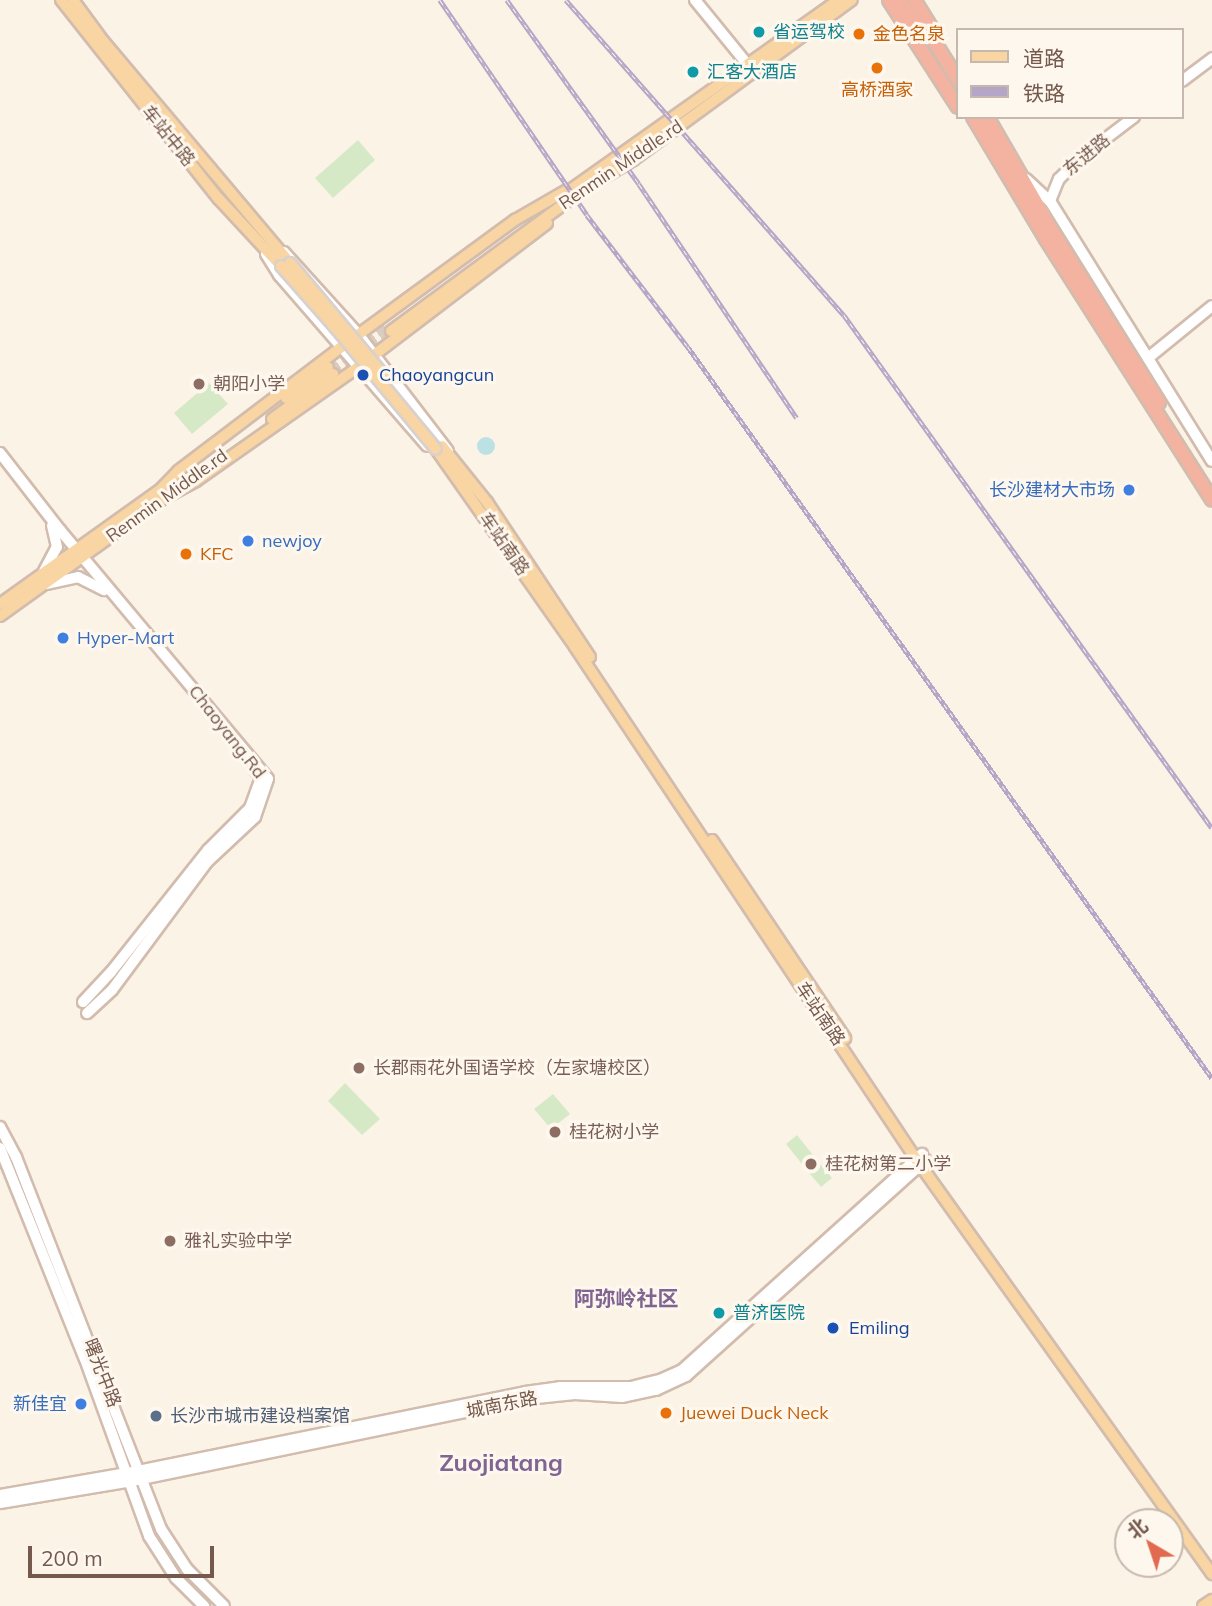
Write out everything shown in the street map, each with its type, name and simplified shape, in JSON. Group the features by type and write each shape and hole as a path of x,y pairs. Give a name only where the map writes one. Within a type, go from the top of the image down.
{"highway":[{"path":"889,0 956,104"},
{"path":"900,0 956,90"},
{"path":"907,0 956,77"},
{"path":"914,0 956,68"},
{"path":"966,119 1017,200 1050,237 1212,487"},
{"path":"974,119 1027,195"},
{"path":"983,119 1050,237 1212,499"},
{"path":"988,119 1025,178 1050,237"}],"main road":[{"name":"车站中路","path":"61,0 211,188 264,241"},
{"name":"车站中路","path":"73,0 264,241 439,448"},
{"name":"Renmin Middle.rd","path":"388,328 838,0"},
{"name":"Renmin Middle.rd","path":"579,188 633,160 852,0"},
{"path":"162,495 178,471 340,348 515,220 579,188"},
{"path":"162,495 195,481 357,369 534,235 579,188"},
{"name":"Renmin Middle.rd","path":"0,616 41,581 331,370"},
{"name":"车站南路","path":"439,448 921,1159 1212,1574"},
{"name":"Renmin Middle.rd","path":"0,604 41,581"},
{"name":"车站南路","path":"921,1159 1212,1562"},
{"path":"1203,1606 1212,1600"}],"street":[{"path":"695,0 748,65"},
{"path":"1184,79 1212,58"},
{"name":"东进路","path":"1050,201 1059,179 1080,158 1132,119"},
{"path":"1025,178 1050,201 1212,461"},
{"path":"264,241 294,259 359,335 439,435 453,466"},
{"path":"264,241 279,275 357,369 453,466"},
{"path":"1148,358 1212,306"},
{"name":"Chaoyang.Rd","path":"0,453 104,590 261,777 250,808 208,850 111,972 83,1002"},
{"name":"Chaoyang.Rd","path":"0,463 268,779 255,817 207,862 112,990 87,1013"},
{"path":"41,581 57,547 52,526"},
{"path":"41,581 78,577 104,590"},
{"name":"曙光中路","path":"0,1127 26,1181 161,1529 187,1569 224,1606"},
{"name":"曙光中路","path":"0,1148 85,1359 125,1477 149,1536 176,1578 204,1606"},
{"name":"城南东路","path":"0,1503 525,1392 560,1387 631,1387 662,1379 682,1370 921,1159"},
{"name":"城南东路","path":"0,1495 125,1477"}],"green space":[{"path":"358,140 375,160 333,198 315,178"},
{"path":"209,383 228,404 192,434 174,413"},
{"path":"345,1083 380,1119 362,1135 328,1101"},
{"path":"553,1094 570,1114 551,1129 534,1109"},
{"path":"797,1135 813,1155 802,1164 786,1144"},
{"path":"816,1159 832,1178 821,1187 805,1168"}],"water":[{"path":"482,437 490,437 495,446 493,453 482,455 477,450 477,442"}],"tunnel":[{"path":"328,367 386,325"},
{"path":"333,374 391,331"}],"railway":[{"path":"440,0 587,215 688,347 1212,1078"},
{"path":"507,0 639,184 797,418"},
{"path":"566,0 844,315 1212,828"}],"place":[{"name":"省运驾校","path":"759,32"},
{"name":"金色名泉","path":"859,34"},
{"name":"高桥酒家","path":"877,68"},
{"name":"汇客大酒店","path":"693,72"},
{"name":"Chaoyangcun","path":"363,375"},
{"name":"朝阳小学","path":"199,384"},
{"name":"长沙建材大市场","path":"1129,490"},
{"name":"newjoy","path":"248,541"},
{"name":"KFC","path":"186,554"},
{"name":"Hyper-Mart","path":"63,638"},
{"name":"长郡雨花外国语学校（左家塘校区）","path":"359,1068"},
{"name":"桂花树小学","path":"555,1132"},
{"name":"桂花树第二小学","path":"811,1164"},
{"name":"雅礼实验中学","path":"170,1241"},
{"name":"普济医院","path":"719,1313"},
{"name":"Emiling","path":"833,1328"},
{"name":"新佳宜","path":"81,1404"},
{"name":"Juewei Duck Neck","path":"666,1413"},
{"name":"长沙市城市建设档案馆","path":"156,1416"}],"district":[{"name":"阿弥岭社区","path":"626,1298"},
{"name":"Zuojiatang","path":"501,1463"}]}
